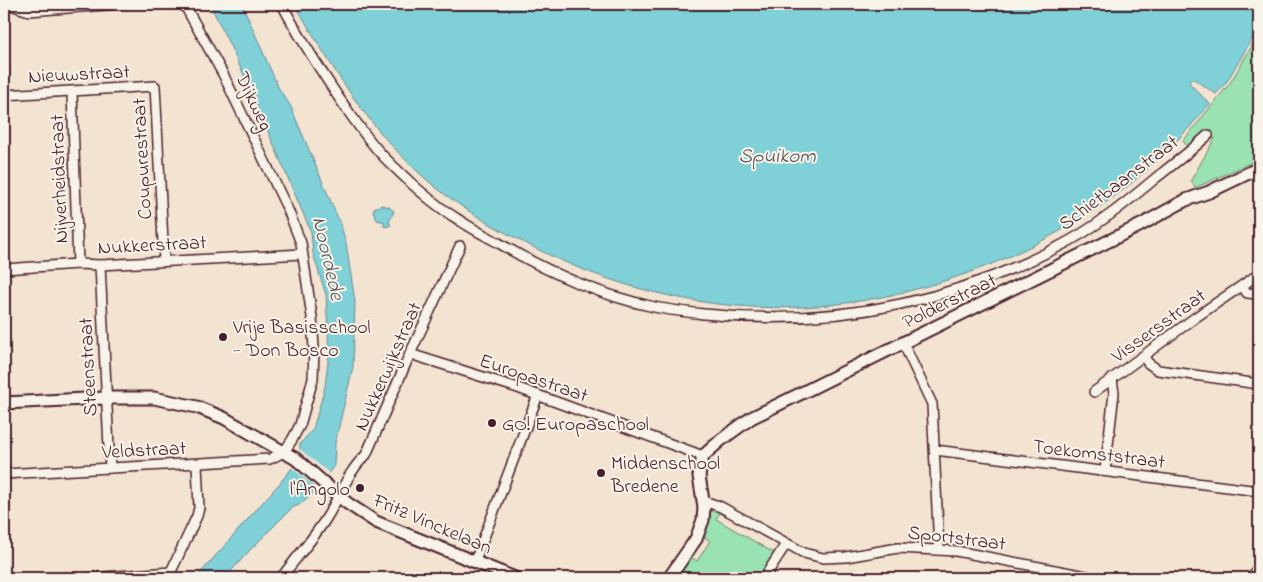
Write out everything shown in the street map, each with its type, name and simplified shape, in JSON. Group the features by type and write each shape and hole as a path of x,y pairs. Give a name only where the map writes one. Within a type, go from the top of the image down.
{"street":[{"path":"8,4 29,11 119,4"},
{"name":"Dijkweg","path":"184,4 223,74 290,215 300,239 302,254"},
{"name":"Schietbaanstraat","path":"282,4 320,69 358,126 381,154 450,214 519,255 590,288 650,306 686,312 764,318 836,315 914,302 969,287 1020,266 1060,246 1097,224 1187,154 1208,135"},
{"path":"4,67 4,96"},
{"name":"Nieuwstraat","path":"4,96 155,86"},
{"name":"Coupurestraat","path":"155,86 164,261"},
{"name":"Nijverheidstraat","path":"72,92 78,264"},
{"name":"Polderstraat","path":"703,456 720,440 751,418 1140,226 1186,200 1209,192 1259,168"},
{"name":"Nukkerwijkstraat","path":"281,578 326,519 352,472 366,456 410,354 460,246"},
{"path":"284,452 300,425 313,379 313,325 302,254"},
{"name":"Nukkerstraat","path":"4,270 78,264 100,265 302,254"},
{"name":"Steenstraat","path":"100,265 110,468"},
{"name":"Vissersstraat","path":"1094,392 1196,317 1259,274"},
{"path":"1242,286 1247,293 1259,294"},
{"path":"903,343 932,404 939,550"},
{"name":"Europastraat","path":"410,354 538,395 703,456"},
{"path":"1144,357 1148,363 1158,370 1259,384"},
{"path":"1105,471 1114,393 1112,380"},
{"path":"475,561 538,395"},
{"name":"Fritz Vinckelaan","path":"4,402 154,398 197,407 224,418 296,459 354,508 376,522 515,578"},
{"name":"Toekomststraat","path":"935,450 1259,491"},
{"name":"Veldstraat","path":"4,474 270,459 284,452"},
{"path":"669,578 699,532 704,513 704,501 699,476 703,456"},
{"path":"90,578 170,575 199,508 197,464"},
{"name":"Sportstraat","path":"704,501 721,507 804,553 823,558 841,558 898,548 956,551 1096,578"},
{"path":"764,578 786,544"},
{"path":"1253,578 1259,563"}],"green space":[{"path":"1259,34 1259,159 1195,188 1191,180 1215,138 1207,141 1192,154 1183,141 1230,83"},
{"path":"714,510 721,511 716,519 774,553 757,578 675,578 690,556 697,561 710,541 703,536 710,512"}],"water":[{"name":"Noordede","path":"210,4 242,4 279,89 290,105 340,223 346,243 355,302 353,367 335,443 334,466 312,494 299,505 292,508 225,578 196,578 292,468 300,450 300,444 313,429 325,387 329,353 326,295 313,254 311,232 243,73"},
{"name":"Spuikom","path":"295,4 1259,4 1259,27 1226,83 1216,94 1192,78 1189,83 1210,104 1175,142 1125,189 1070,225 1026,248 981,268 933,284 884,296 835,304 786,308 710,303 683,299 629,286 552,256 470,212 418,172 399,154 365,114"},
{"path":"381,205 389,207 394,211 389,222 391,225 385,227 383,225 385,222 377,220 373,211 374,208"}],"pier":[{"path":"300,449 330,474 317,492 312,489 314,486 292,468"}],"place":[{"name":"Vrije Basisschool - Don Bosco","path":"223,337"},
{"name":"GO! Europaschool","path":"492,423"},
{"name":"Middenschool Bredene","path":"601,473"},
{"name":"l'Angolo","path":"360,488"}]}
